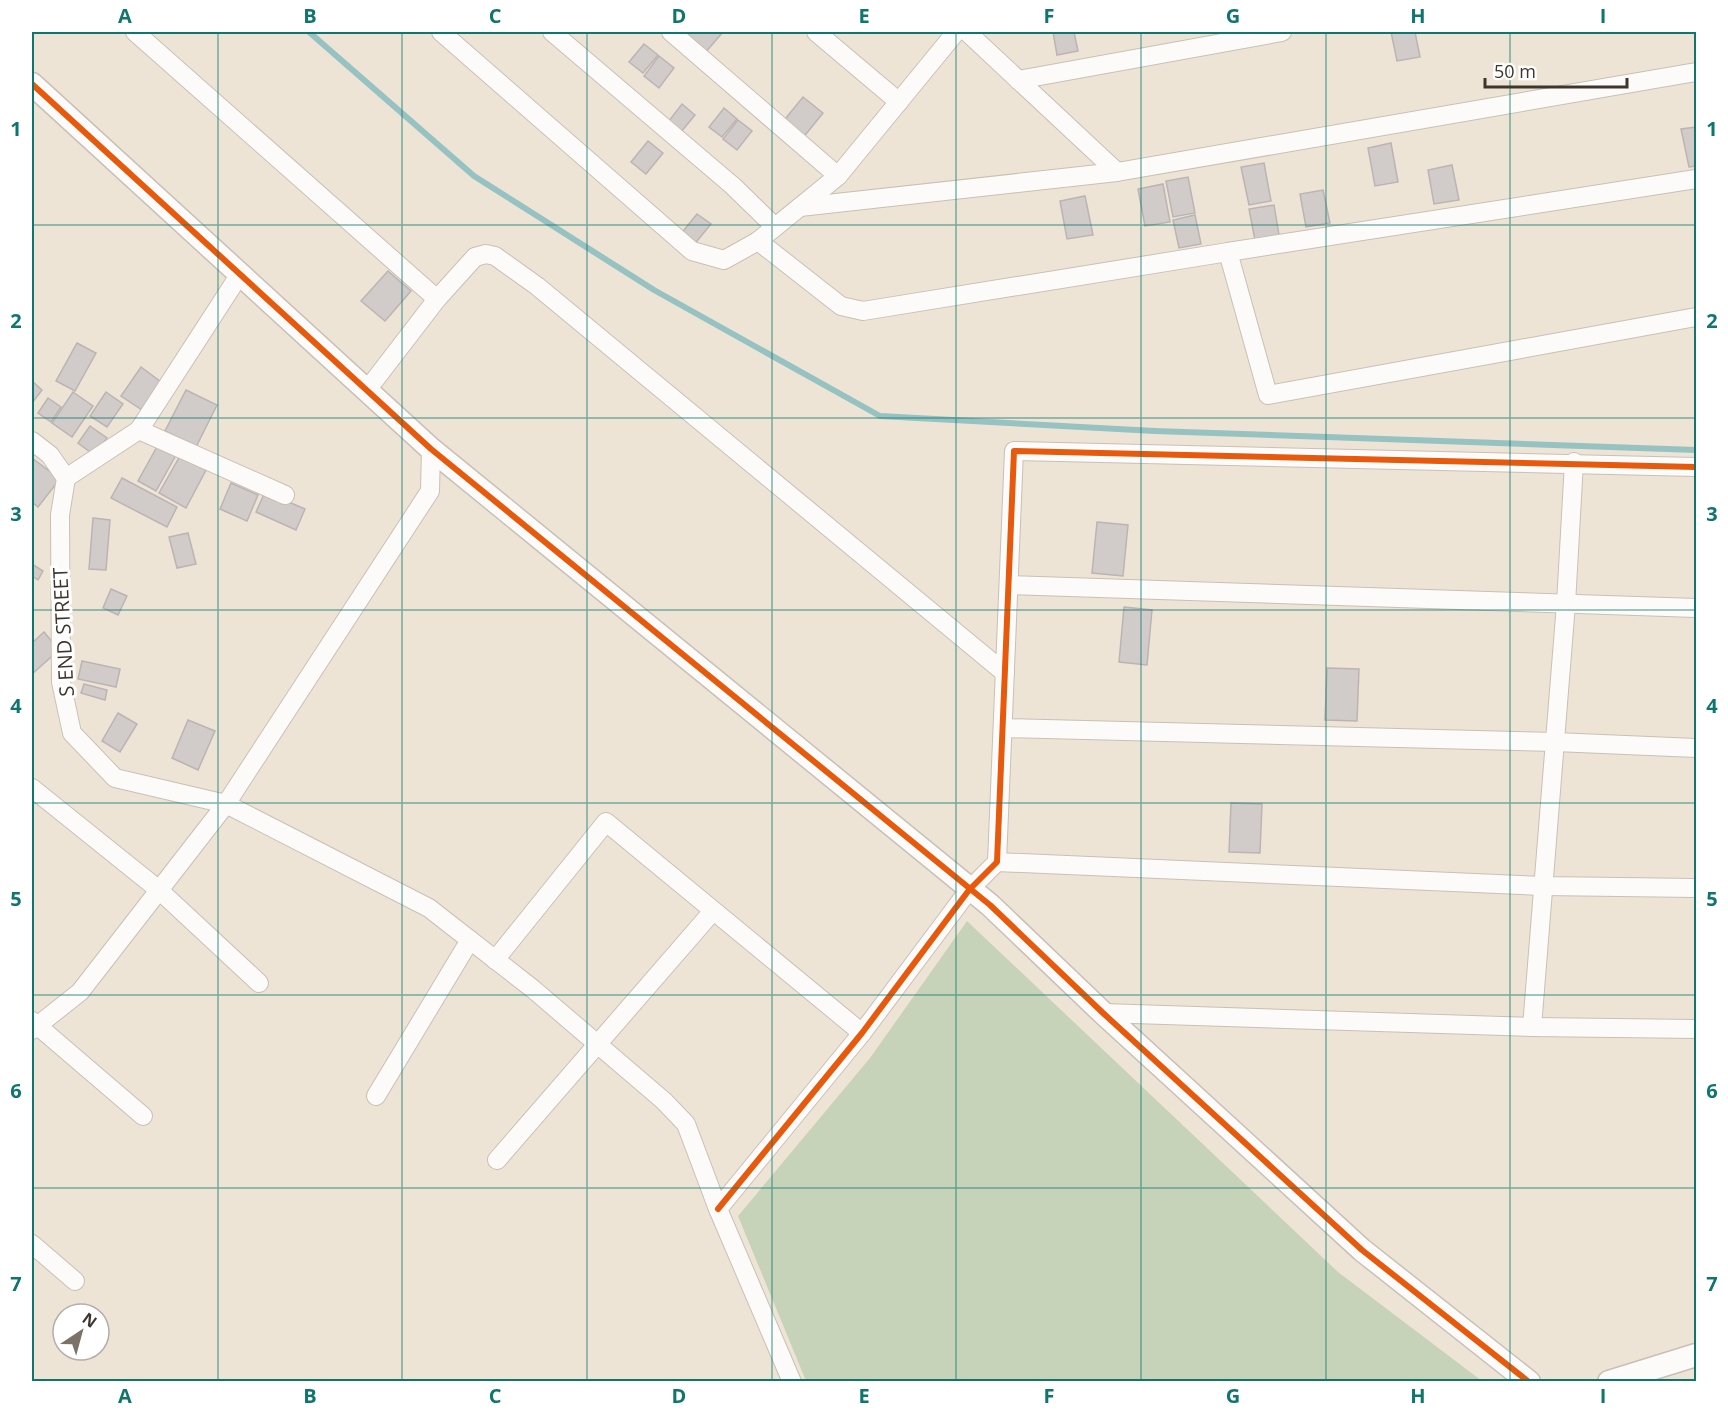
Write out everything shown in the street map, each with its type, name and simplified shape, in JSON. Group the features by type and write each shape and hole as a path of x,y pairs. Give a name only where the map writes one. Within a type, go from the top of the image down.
{"street":[{"path":"135,32 437,299"},
{"path":"441,32 692,251 724,260 758,241 838,176 956,32"},
{"path":"552,32 734,186 774,226"},
{"path":"670,32 838,176"},
{"path":"816,32 898,102"},
{"path":"967,32 1118,172"},
{"path":"1018,80 1282,32"},
{"path":"800,207 1118,172 1696,72"},
{"path":"32,84 431,448 990,905 1103,1013 1362,1250 1529,1382"},
{"path":"758,241 841,306 863,311 1696,179"},
{"path":"1228,252 1268,395 1696,316"},
{"path":"367,390 437,299 475,257 486,254 495,256 537,286 1005,673"},
{"path":"32,441 50,455 66,478 139,430 240,274"},
{"path":"139,430 285,495"},
{"path":"143,1116 33,1026 80,992 226,804 430,491 431,448"},
{"path":"718,1209 862,1034 969,890 997,862 1014,451 1574,462 1696,467"},
{"path":"1532,1027 1566,604 1574,462"},
{"name":"S END STREET","path":"66,478 60,515 61,682 72,733 115,778 226,804 429,908 664,1101 686,1124 718,1209 792,1382"},
{"path":"1009,585 1696,608"},
{"path":"1003,728 1555,742 1696,748"},
{"path":"32,788 159,890 259,983"},
{"path":"495,960 606,822 862,1034"},
{"path":"997,862 1544,886 1696,888"},
{"path":"497,1160 713,911"},
{"path":"376,1096 470,940"},
{"path":"1103,1013 1532,1027 1696,1029"},
{"path":"32,1244 75,1281"},
{"path":"1609,1382 1696,1355"}],"green space":[{"path":"967,921 1338,1272 1482,1381 806,1381 738,1216 870,1058"}],"building":[{"path":"688,32 723,32 705,53 684,36"},
{"path":"1053,32 1074,32 1078,51 1057,55"},
{"path":"1391,32 1415,32 1420,57 1397,61"},
{"path":"644,44 658,55 643,73 629,62"},
{"path":"659,56 674,68 659,88 644,76"},
{"path":"803,97 823,113 802,139 782,123"},
{"path":"682,104 695,115 681,132 668,122"},
{"path":"724,108 737,119 722,137 709,127"},
{"path":"738,120 752,131 737,150 723,139"},
{"path":"1696,127 1696,166 1689,167 1681,129"},
{"path":"648,141 663,153 646,174 631,162"},
{"path":"1391,143 1398,182 1375,186 1368,148"},
{"path":"1264,163 1271,201 1249,205 1241,167"},
{"path":"1452,165 1459,200 1434,204 1428,170"},
{"path":"1188,177 1195,213 1173,217 1166,181"},
{"path":"1163,184 1170,222 1145,226 1138,189"},
{"path":"1323,190 1330,223 1306,227 1300,194"},
{"path":"1085,196 1093,235 1067,239 1060,201"},
{"path":"1274,205 1279,235 1255,240 1249,209"},
{"path":"697,214 711,224 693,246 680,235"},
{"path":"1195,215 1201,244 1179,248 1173,220"},
{"path":"388,271 411,291 385,321 361,301"},
{"path":"77,343 96,353 75,391 56,381"},
{"path":"141,367 161,382 142,410 121,396"},
{"path":"32,381 42,390 32,403"},
{"path":"186,390 217,405 196,447 165,431"},
{"path":"73,392 93,406 72,437 52,423"},
{"path":"106,392 123,404 107,427 90,416"},
{"path":"48,398 61,407 51,422 38,413"},
{"path":"90,426 107,438 94,455 78,443"},
{"path":"158,445 176,455 156,491 138,481"},
{"path":"180,456 206,470 186,508 159,493"},
{"path":"32,458 60,479 38,507 32,502"},
{"path":"122,478 177,507 167,527 111,498"},
{"path":"231,483 258,495 247,521 220,509"},
{"path":"265,492 305,509 296,530 256,512"},
{"path":"93,518 110,520 106,570 89,569"},
{"path":"1097,522 1128,525 1123,576 1092,573"},
{"path":"188,533 196,564 177,568 169,537"},
{"path":"32,564 43,571 38,580 32,576"},
{"path":"111,589 127,596 118,615 103,608"},
{"path":"1124,607 1152,610 1147,665 1119,662"},
{"path":"44,632 59,650 32,674 32,643"},
{"path":"82,661 120,669 116,687 78,679"},
{"path":"1327,668 1359,669 1357,721 1325,720"},
{"path":"84,684 107,690 105,700 81,693"},
{"path":"118,713 137,724 120,752 102,741"},
{"path":"188,720 215,731 198,770 172,758"},
{"path":"1231,803 1262,804 1260,853 1229,852"}],"waterway":[{"path":"309,32 474,176 654,290 880,416 1155,431 1696,450"}],"cycle path":[{"path":"32,84 431,449 990,905 1103,1013 1362,1250 1529,1382"},
{"path":"718,1209 862,1033 969,890 997,862 1014,451 1696,467"}]}
